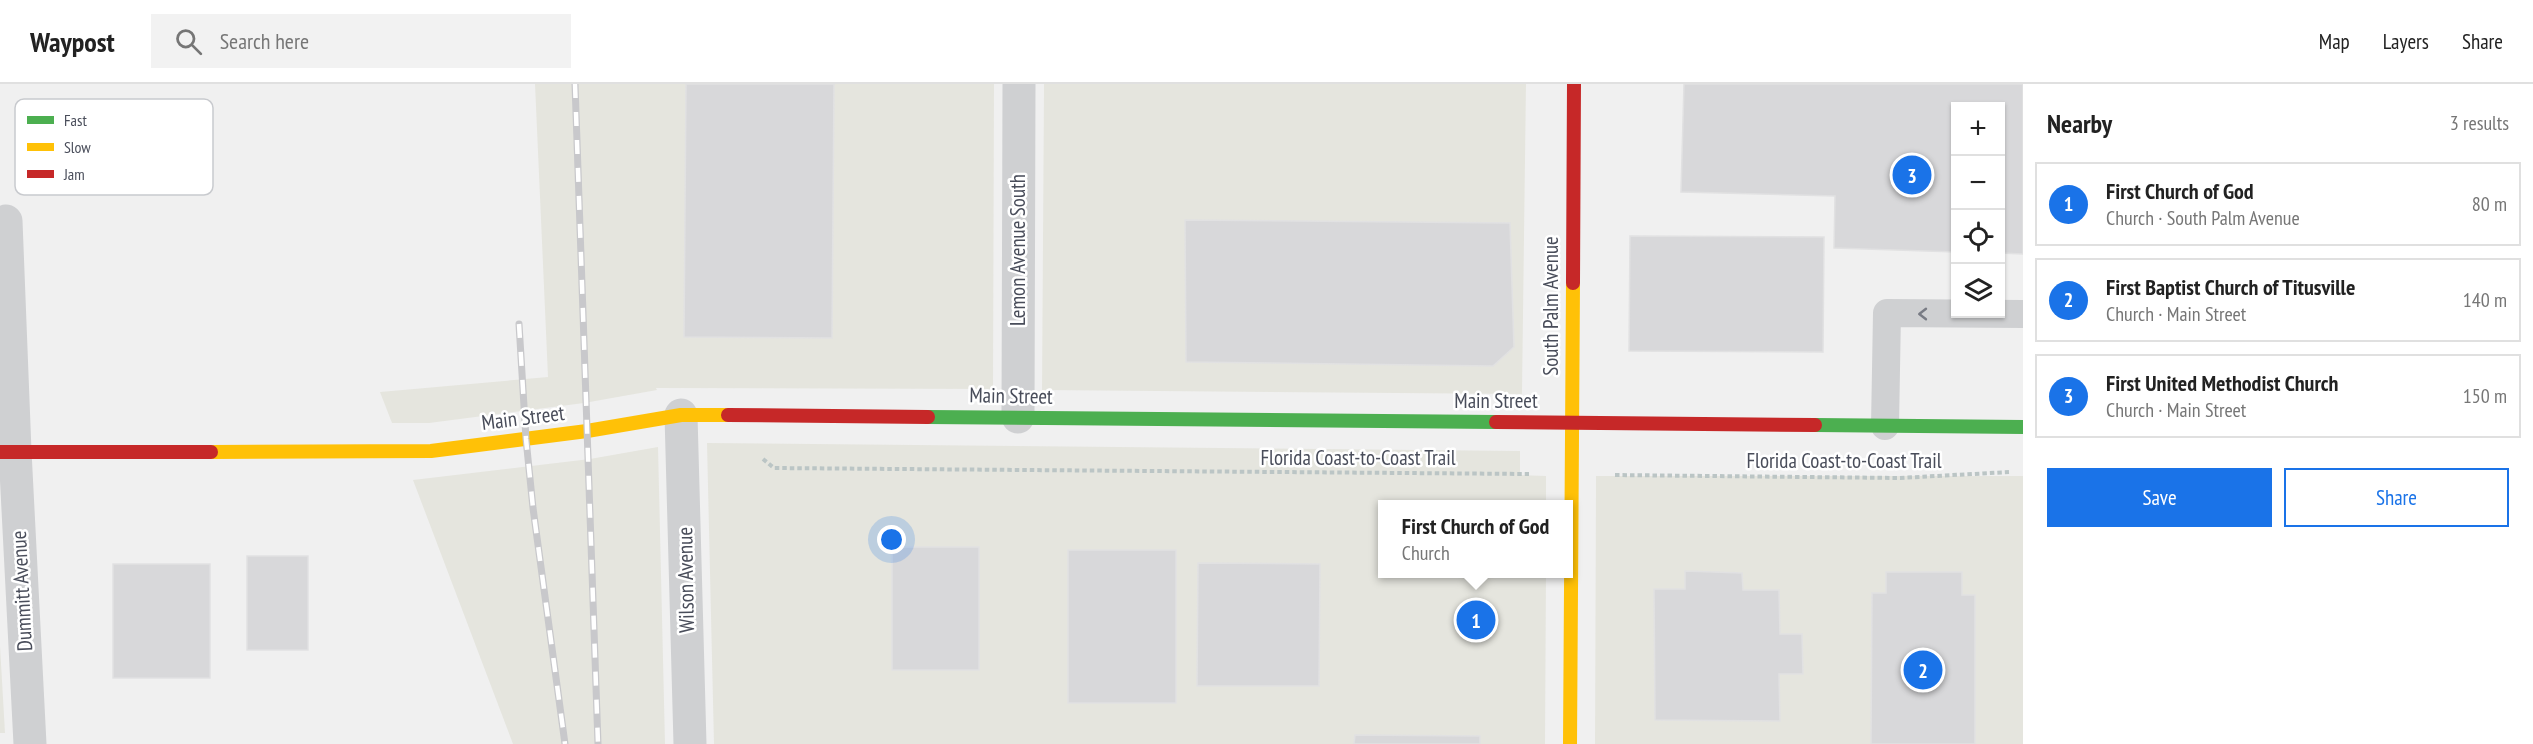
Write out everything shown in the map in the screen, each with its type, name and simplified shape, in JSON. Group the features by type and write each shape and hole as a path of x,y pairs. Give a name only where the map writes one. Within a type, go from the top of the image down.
{"street":[{"name":"Lemon Avenue South","path":"1018,417 1019,84"},
{"name":"South Palm Avenue","path":"1571,500 1574,84"},
{"name":"Dummitt Avenue","path":"6,221 7,452 30,744"},
{"name":"Main Street","path":"7,452 431,451 697,415 2023,427"},
{"name":"Wilson Avenue","path":"690,744 697,415"},
{"name":"South Palm Avenue","path":"1570,744 1571,578"}],"lane":[{"path":"1886,426 1887,314 2023,314"}],"path":[{"name":"Florida Coast-to-Coast Trail","path":"697,415 774,468 1900,478 2012,472"}],"shaded area":[{"path":"535,84 994,84 993,389 656,388 657,390 584,403 429,423 392,423 380,392 548,377"},
{"path":"1044,84 1526,84 1522,394 1042,390"},
{"path":"707,443 1520,451 1520,475 1546,476 1546,500 1378,500 1378,578 1546,578 1545,744 714,744"},
{"path":"658,447 665,744 513,744 413,480 590,459"},
{"path":"1596,476 2023,476 2023,744 1595,744"},
{"path":"0,646 5,733 0,733"}],"building":[{"path":"686,84 834,84 832,338 684,337"},
{"path":"1684,84 2023,84 2023,254 2005,253 2005,102 1951,102 1951,252 1834,248 1835,196 1681,192"},
{"path":"1185,220 1510,223 1514,347 1493,366 1186,362"},
{"path":"1630,236 1824,237 1823,352 1629,351"},
{"path":"892,547 979,547 979,670 892,670"},
{"path":"1068,550 1176,550 1176,703 1068,703"},
{"path":"247,556 308,556 308,650 247,650"},
{"path":"1198,563 1320,564 1319,686 1197,686"},
{"path":"113,564 210,564 210,678 113,678"},
{"path":"1685,571 1742,573 1743,590 1779,590 1780,634 1802,634 1803,674 1779,674 1780,721 1655,720 1654,589 1685,589"},
{"path":"1886,572 1962,572 1962,595 1975,595 1975,744 1871,744 1872,593 1886,593"},
{"path":"1355,735 1480,736 1480,744 1354,744"}],"railway":[{"path":"575,84 598,744"},
{"path":"519,324 533,508 565,744"}],"traffic: fast":[{"path":"928,417 1496,422"},
{"path":"1815,425 2023,427"}],"traffic: slow":[{"path":"1572,500 1573,283"},
{"path":"211,452 431,451 587,431 681,415 728,415"},
{"path":"1570,744 1571,578"}],"traffic: jam":[{"path":"1573,283 1574,84"},
{"path":"728,415 928,417"},
{"path":"1496,422 1815,425"},
{"path":"0,452 211,452"}],"place":[{"name":"First United Methodist Church","path":"1912,175"},
{"name":"First Church of God","path":"1476,620"},
{"name":"First Baptist Church of Titusville","path":"1923,670"}]}
